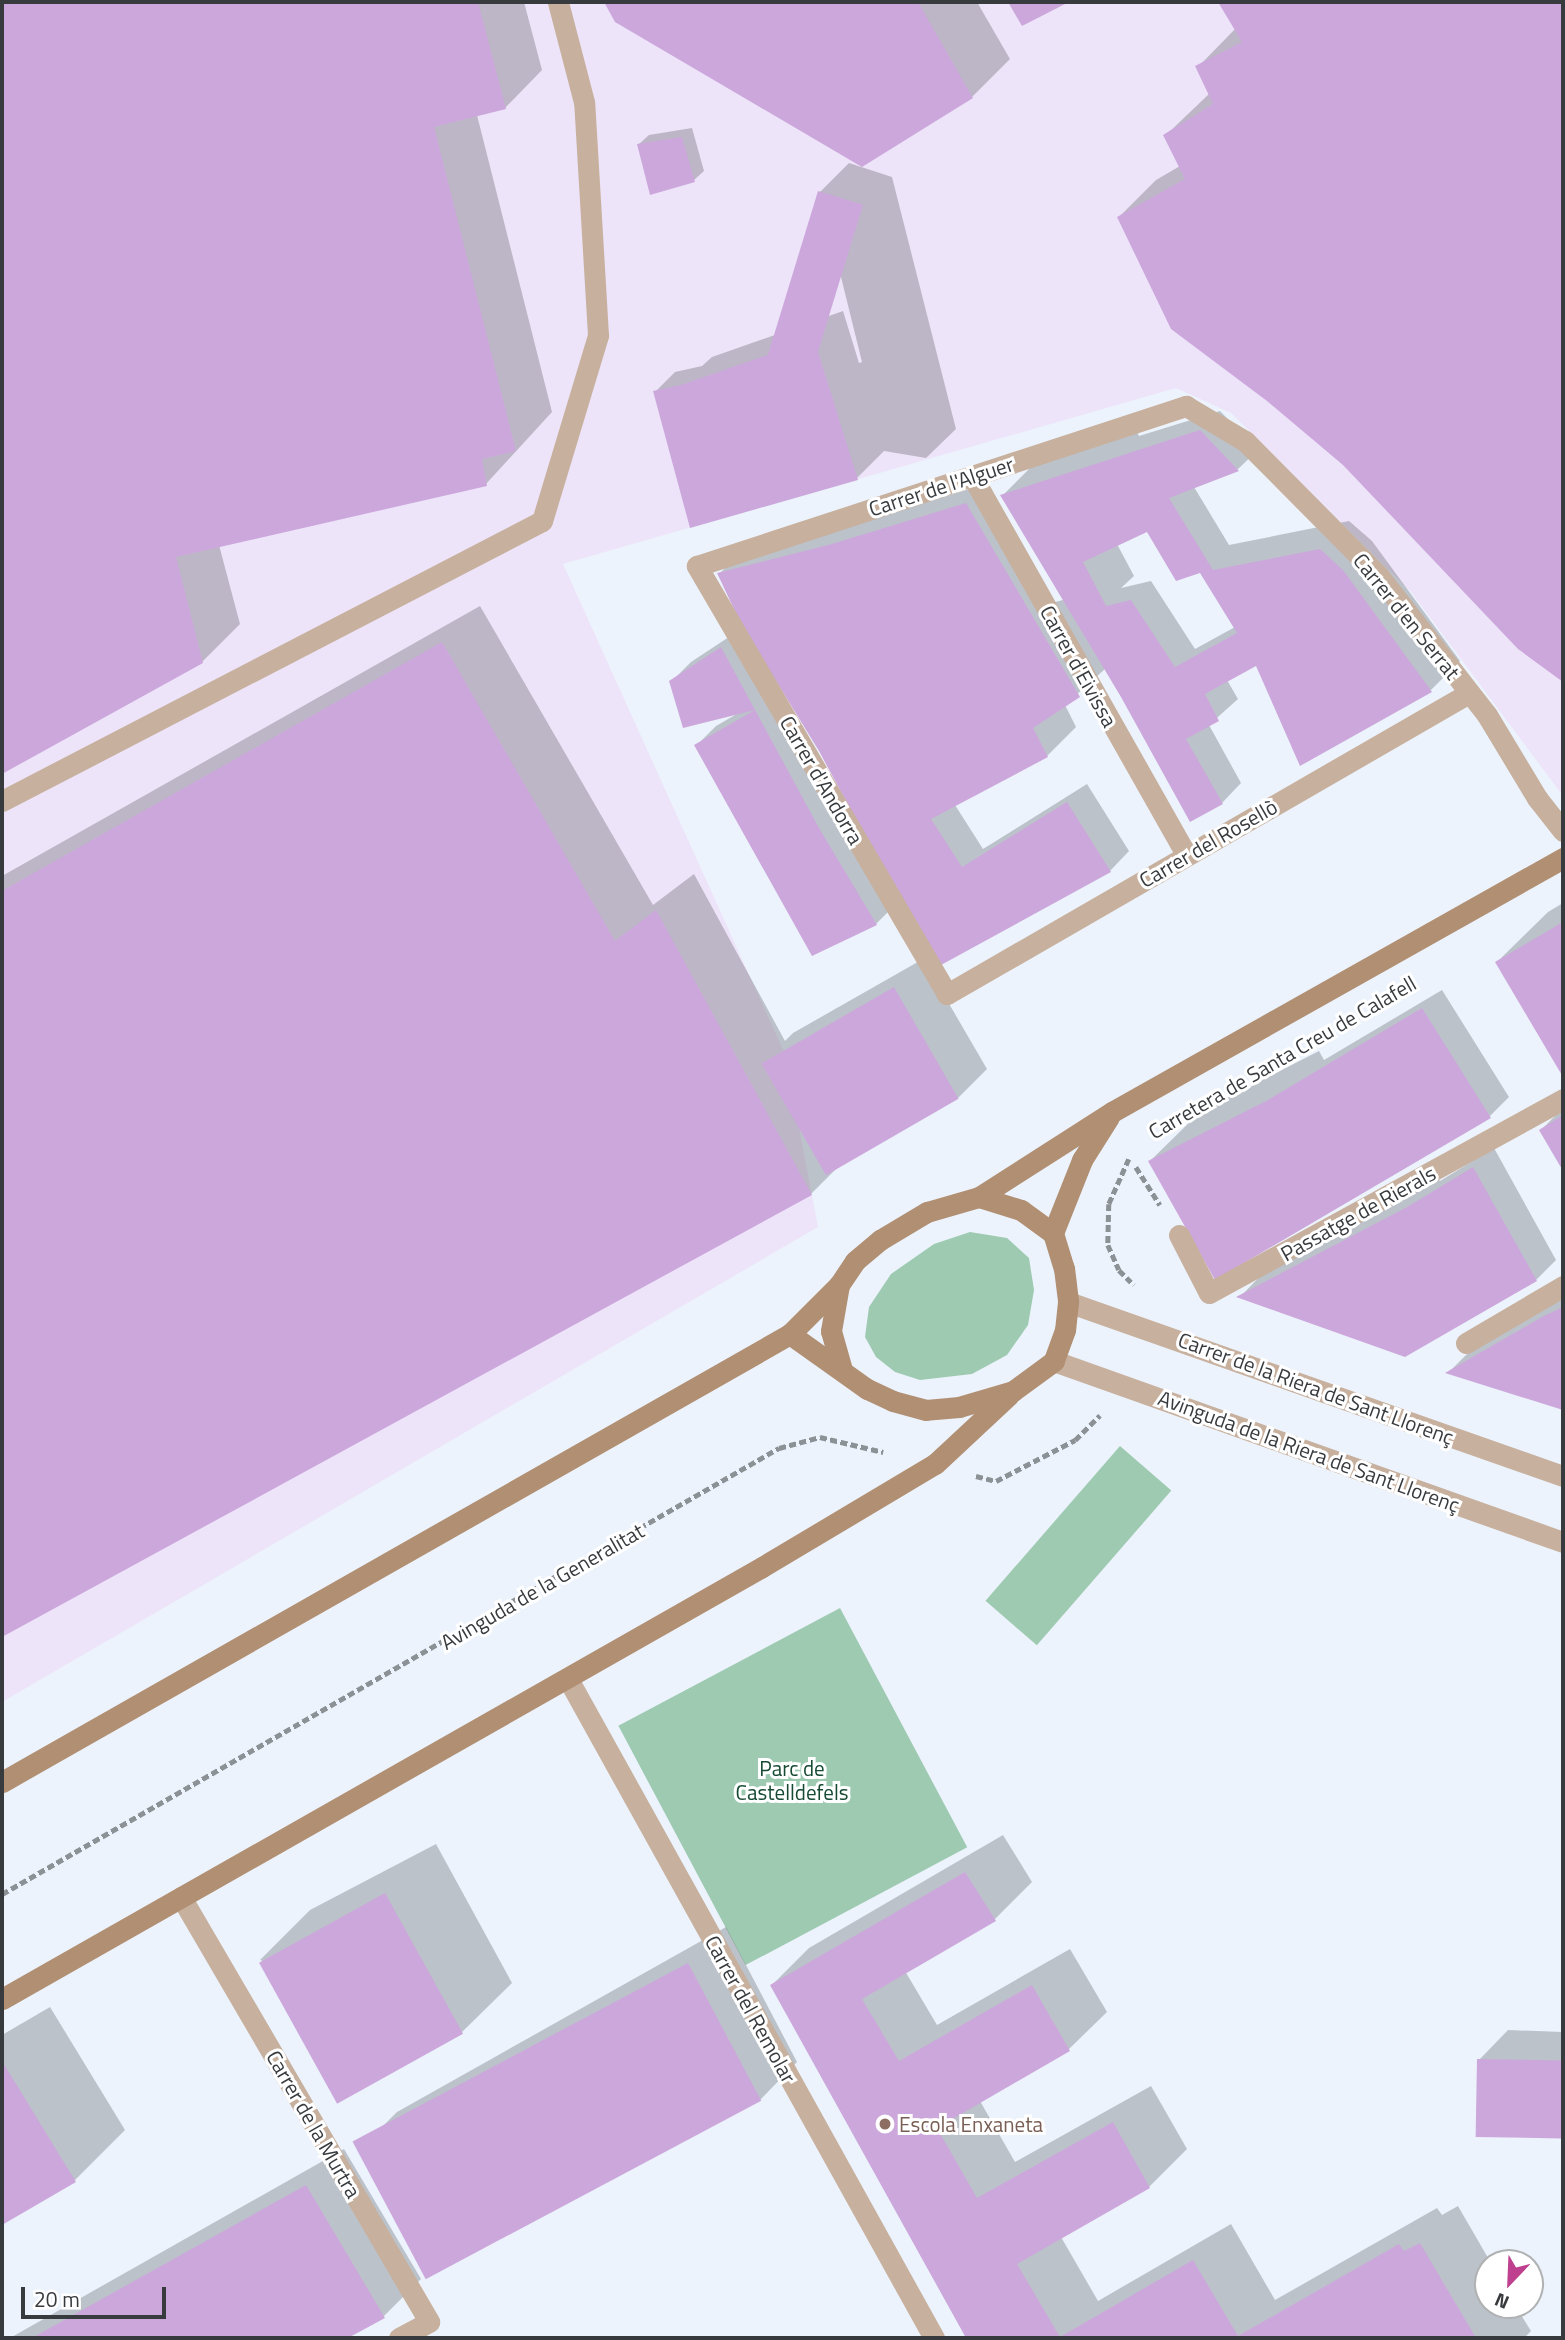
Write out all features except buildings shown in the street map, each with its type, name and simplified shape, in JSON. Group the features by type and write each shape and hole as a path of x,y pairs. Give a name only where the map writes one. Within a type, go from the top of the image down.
{"street":[{"path":"2,802 542,521 598,335 584,102 558,2"},
{"name":"Carrer de l'Alguer","path":"697,566 1186,406"},
{"name":"Carrer d'en Serrat","path":"1186,406 1245,442 1378,575 1487,715 1537,798 1563,831"},
{"name":"Carrer d'Eivissa","path":"972,476 1186,855"},
{"name":"Carrer d'Andorra","path":"697,566 947,994"},
{"name":"Carrer del Rosellò","path":"947,994 1469,693"},
{"name":"Carretera de Santa Creu de Calafell","path":"979,1197 1112,1112 1563,858"},
{"name":"Passatge de Rierals","path":"1179,1235 1209,1293 1563,1099"},
{"name":"Carretera de Santa Creu de Calafell","path":"1053,1233 1082,1160 1112,1112"},
{"path":"2,1782 790,1334 839,1285 855,1261 880,1240 927,1212 979,1197 1021,1210 1053,1233 1064,1268 1068,1302 1065,1330 1054,1361 1013,1391 935,1464 568,1679 2,1999"},
{"path":"839,1285 831,1331 842,1370"},
{"path":"1466,1343 1563,1286"},
{"name":"Carrer de la Riera de Sant Llorenç","path":"1068,1302 1133,1322 1563,1476"},
{"path":"790,1334 867,1389 893,1401 926,1410 959,1407 1013,1391"},
{"name":"Avinguda de la Riera de Sant Llorenç","path":"1054,1361 1563,1542"},
{"name":"Carrer del Remolar","path":"568,1679 934,2338"},
{"name":"Carrer de la Murtra","path":"181,1897 429,2322 399,2338"}],"path":[{"name":"Carretera de Santa Creu de Calafell","path":"1132,1153 1109,1204 1108,1245 1119,1270 1139,1290 1133,1322"},
{"path":"1136,1167 1179,1235"},
{"name":"Avinguda de la Generalitat","path":"2,1894 779,1448 820,1437 996,1481 1075,1440 1100,1416"}],"shaded area":[{"path":"2,2 1563,2 1563,796 1411,592 1231,413 1176,388 563,564 785,1054 818,1227 2,1702"}],"green space":[{"path":"970,1232 1007,1238 1029,1258 1034,1290 1028,1325 1007,1355 972,1374 920,1380 895,1372 876,1357 865,1337 869,1307 891,1274 934,1244"},
{"path":"1120,1446 1171,1491 1037,1645 986,1601"},
{"name":"Parc de Castelldefels","path":"840,1608 967,1847 746,1965 618,1726"}],"place":[{"name":"Escola Enxaneta","path":"885,2124"}]}
